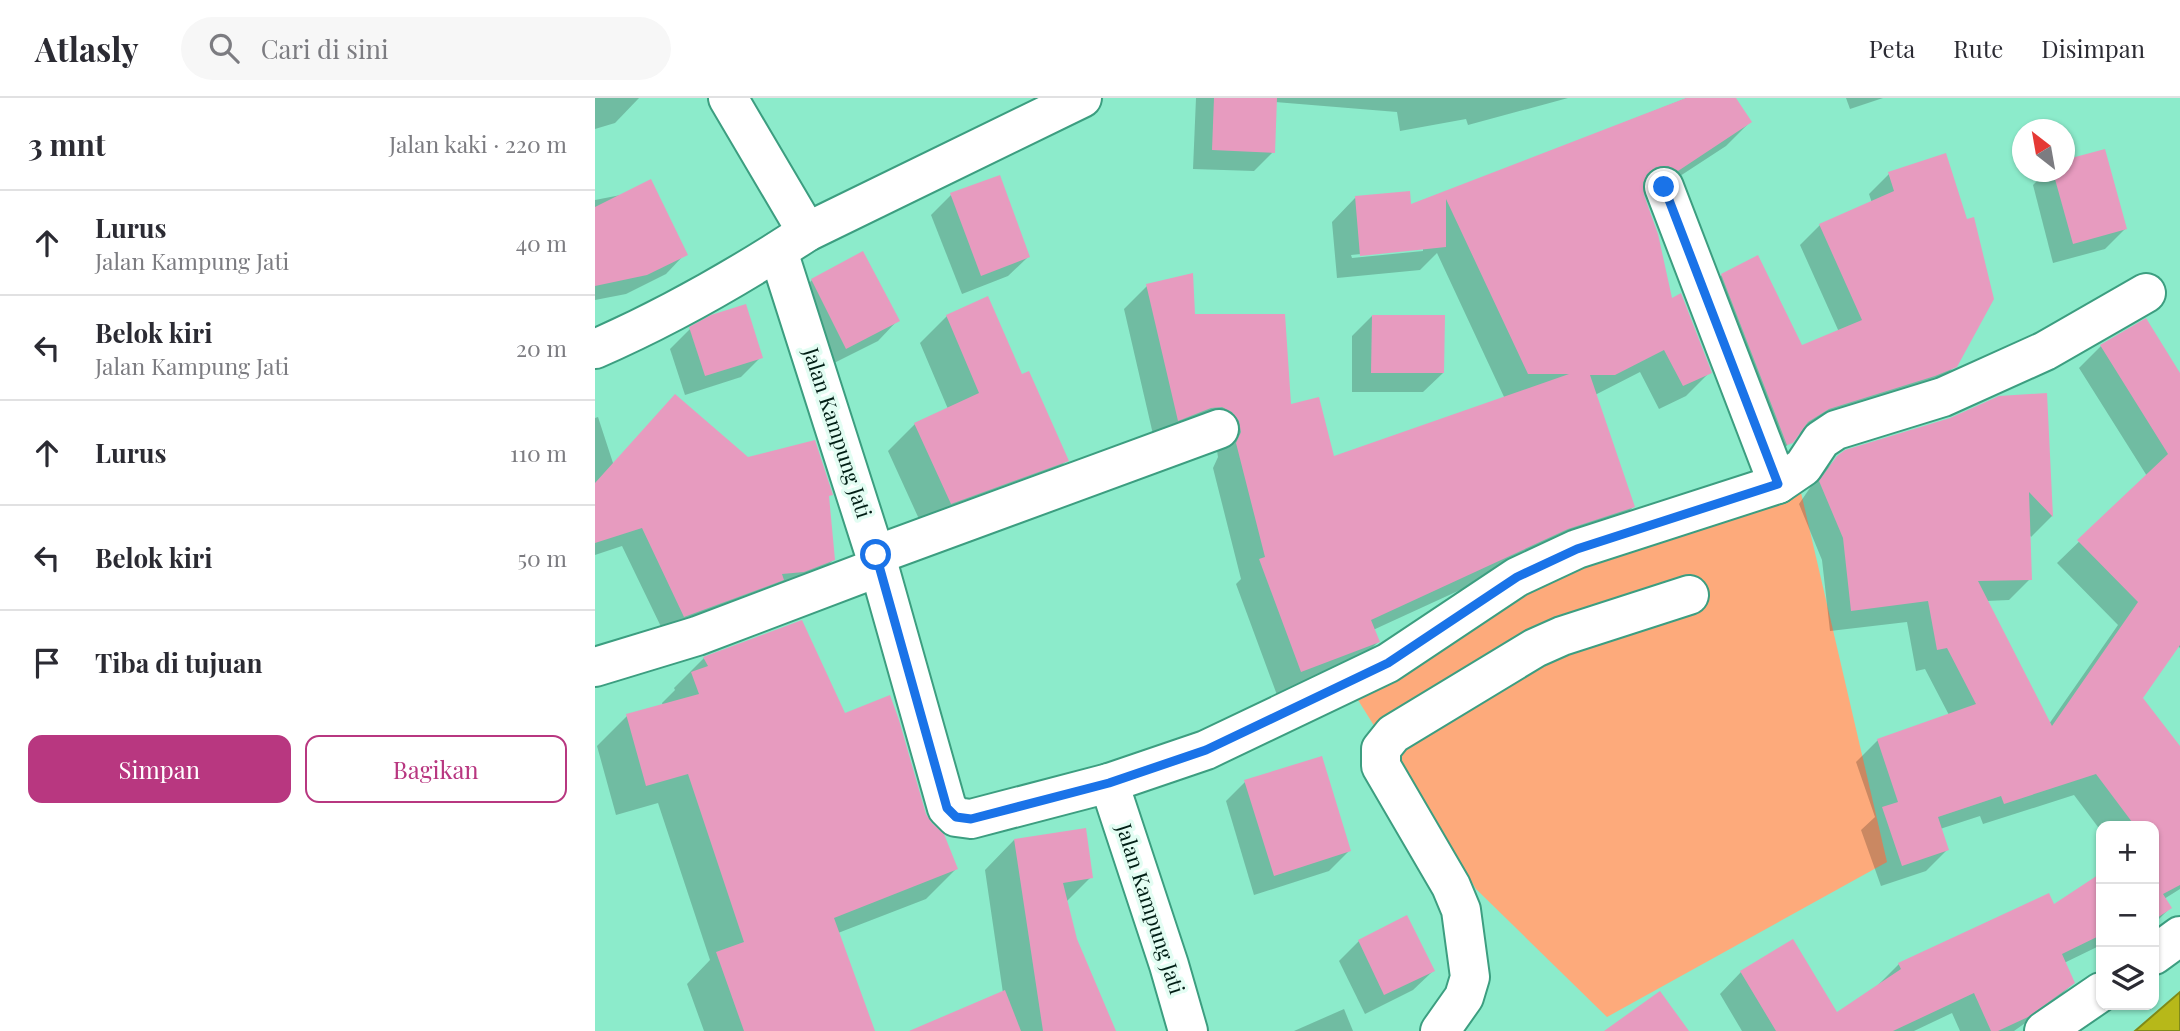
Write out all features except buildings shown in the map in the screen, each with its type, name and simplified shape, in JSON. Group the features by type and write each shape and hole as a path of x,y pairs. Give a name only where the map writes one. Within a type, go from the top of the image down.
{"street":[{"name":"Jalan Kampung Jati","path":"728,98 793,242 947,808 956,817 971,819 1109,783 1188,1031"},
{"path":"595,349 632,333 793,242 1081,98"},
{"path":"1664,187 1778,484"},
{"path":"1109,783 1206,750 1388,663 1517,577 1577,549 1778,484 1803,467 1821,440 1836,430 1943,397 2045,351 2146,292"},
{"path":"595,667 697,636 878,561 1219,429"},
{"path":"1440,1031 1464,997 1470,977 1461,910 1451,886 1381,766 1381,749 1393,734 1535,648 1562,636 1689,595"},
{"path":"2159,951 2180,936"},
{"path":"2044,1031 2096,995"}],"shaded area":[{"path":"1799,484 1887,862 1607,1017 1476,889 1353,692 1535,580"},
{"path":"2180,992 2180,1031 2135,1031"}],"route":[{"path":"876,555 947,808 956,817 971,819 1109,783 1206,750 1388,663 1517,577 1577,549 1778,484 1664,187"}]}
